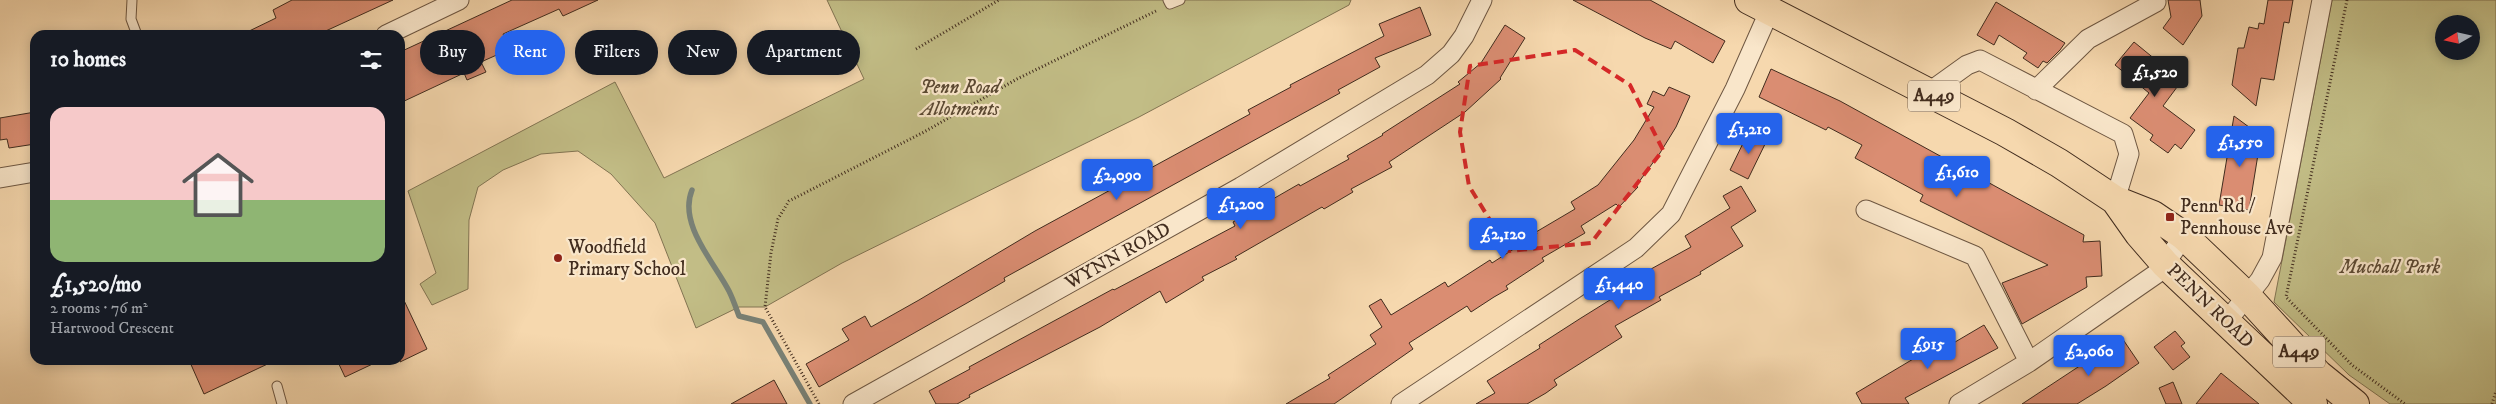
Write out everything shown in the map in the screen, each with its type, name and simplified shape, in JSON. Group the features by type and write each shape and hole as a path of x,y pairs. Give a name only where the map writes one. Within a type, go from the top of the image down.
{"highway":[{"name":"PENN ROAD","path":"1759,6 2059,163 2116,200 2153,214 2184,236 2247,296 2318,374 2355,404"},
{"name":"PENN ROAD","path":"2116,200 2139,234 2165,264 2226,322 2304,401"}],"street":[{"path":"396,30 459,0"},
{"name":"WYNN ROAD","path":"853,404 1241,187 1427,75 1451,54 1464,36 1482,0"},
{"path":"2226,322 2260,280 2272,258 2322,0"},
{"path":"2036,90 2088,39 2156,2"},
{"path":"1401,404 1636,248 1671,214 1735,89 1759,6"},
{"path":"1928,93 1968,64 1980,60 2124,134 2129,154 2116,200"},
{"path":"0,178 30,173"},
{"path":"1866,210 1975,256 2029,362"},
{"path":"1959,404 2029,362 2159,272 2184,236"}],"lane":[{"path":"132,0 131,19 135,30"},
{"path":"1169,2 1180,0"},
{"path":"277,386 282,404"}],"path":[{"path":"916,50 999,0"},
{"path":"2347,0 2286,297 2352,365 2405,404"},
{"path":"819,404 765,307 768,272 778,219 789,201 924,132 1017,80 1169,2"},
{"path":"2492,404 2496,391"}],"highlighted area":[{"path":"1575,50 1630,85 1663,150 1591,243 1509,251 1469,186 1460,132 1470,66"}],"green space":[{"name":"Penn Road Allotments","path":"827,0 1351,0 1349,5 1139,117 842,263 765,307 739,307 696,328 655,223 611,174 578,151 541,154 503,170 478,187 469,220 468,289 432,305 420,284 436,273 408,191 615,82 664,178 864,79 860,70 860,30 841,30"},
{"name":"Muchall Park","path":"2332,0 2496,0 2496,404 2390,404 2349,375 2274,302"}],"building":[{"path":"292,0 393,0 328,30 251,30 276,18 273,10"},
{"path":"512,0 598,0 563,16 559,9 512,30 495,30 495,56 485,60 485,30 447,30"},
{"path":"1573,0 1650,0 1725,41 1713,63 1675,41 1671,49 1645,38"},
{"path":"2168,0 2200,0 2202,16 2183,45 2163,28 2171,17"},
{"path":"2268,0 2293,0 2289,23 2284,22 2274,80 2261,78 2256,106 2232,85 2238,48 2244,48 2249,27 2258,29 2259,23 2264,24"},
{"path":"1996,2 2065,43 2047,63 2043,61 2038,68 2023,58 2027,53 1999,35 1994,45 1977,35"},
{"path":"1420,7 1431,35 1375,58 1380,67 1338,90 1340,93 1004,278 1005,281 819,387 806,364 849,340 842,329 865,316 871,327 1035,231 1250,114 1248,110 1291,87 1290,85 1384,36 1379,24"},
{"path":"1505,25 1525,38 1501,79 1465,112 1389,162 1392,167 1351,189 1353,192 1324,209 1322,207 1235,257 1237,259 1202,277 1204,280 1166,303 1160,291 1100,327 969,395 970,397 957,404 936,404 929,391 970,369 969,367 1235,226 1233,222 1299,184 1300,186 1349,159 1347,156 1383,135 1460,84 1458,82 1481,63"},
{"path":"2134,42 2167,69 2183,79 2163,106 2195,130 2181,149 2175,144 2168,153 2150,140 2153,135 2130,118 2149,93 2115,65"},
{"path":"420,43 420,75 460,75 405,101 405,50"},
{"path":"1771,69 1840,101 2084,235 2083,242 2100,241 2102,276 2086,277 2087,287 2022,324 2002,283 2048,265 1920,201 1923,195 1855,158 1862,145 1828,127 1826,130 1759,97"},
{"path":"465,75 479,75 467,80"},
{"path":"1669,87 1690,96 1676,127 1660,153 1636,186 1638,187 1619,207 1616,204 1581,226 1585,233 1542,258 1544,261 1506,286 1508,289 1471,312 1467,306 1409,343 1413,349 1334,404 1286,404 1330,378 1328,375 1376,344 1370,335 1382,327 1369,306 1381,299 1391,315 1445,282 1448,287 1490,260 1492,263 1537,234 1536,232 1575,209 1571,202 1598,185 1634,140 1654,107 1647,104 1653,91 1664,96"},
{"path":"30,113 30,145 9,148 7,139 0,140 0,118"},
{"path":"2234,116 2253,130 2251,141 2260,142 2249,210 2219,205"},
{"path":"1749,131 1767,140 1748,179 1730,170"},
{"path":"1741,186 1756,211 1731,227 1743,246 1700,272 1701,274 1659,297 1661,300 1615,326 1622,337 1554,380 1557,385 1546,393 1527,404 1476,404 1495,393 1487,381 1540,348 1539,345 1626,290 1625,287 1653,271 1651,269 1691,247 1685,236 1730,208 1723,196"},
{"path":"405,303 427,349 405,360"},
{"path":"1984,325 1998,348 1905,398 1909,404 1862,404 1856,393 1930,349 1933,355"},
{"path":"2175,331 2185,343 2181,346 2190,357 2173,370 2154,347"},
{"path":"2122,338 2139,363 2106,386 2077,404 2022,404"},
{"path":"191,365 265,365 204,394"},
{"path":"339,365 370,365 345,377"},
{"path":"2221,373 2259,404 2196,404"},
{"path":"774,380 787,404 731,404"},
{"path":"2173,382 2182,404 2166,404 2159,388"}],"waterway":[{"path":"692,190 689,203 694,229 729,291 739,316 763,322 810,404"}],"place":[{"name":"Penn Rd / Pennhouse Ave","path":"2170,217"},
{"name":"Woodfield Primary School","path":"558,258"}]}
